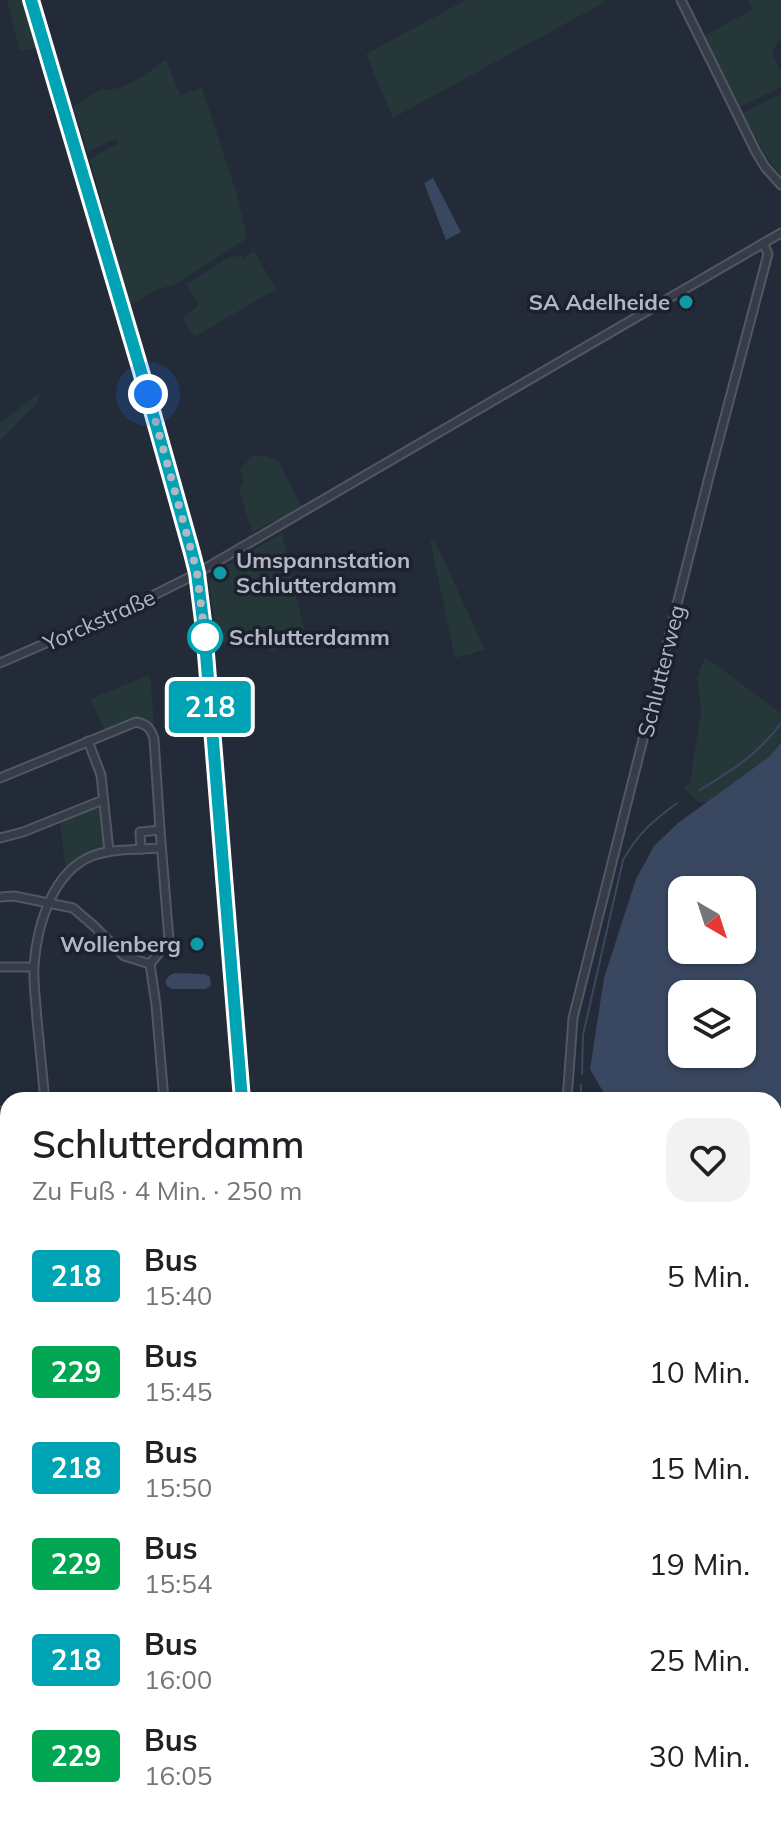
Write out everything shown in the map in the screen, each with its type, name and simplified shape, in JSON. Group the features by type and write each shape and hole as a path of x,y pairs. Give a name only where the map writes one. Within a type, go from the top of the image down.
{"main road":[{"path":"31,0 197,573 241,1092"}],"street":[{"path":"681,0 756,152 781,185"},
{"path":"197,573 781,233"},
{"name":"Schlutterweg","path":"568,1092 573,1018 768,254 764,244"},
{"name":"Yorckstraße","path":"0,663 134,605 197,573"},
{"path":"0,778 136,722 150,728 154,739 169,940 150,964 163,1092"},
{"path":"88,741 101,775 109,851"},
{"path":"0,838 103,800"},
{"path":"141,849 140,832 160,830"},
{"path":"44,1092 34,967 49,903 65,876 90,857 109,851 161,848"},
{"path":"0,897 14,896 73,908 124,956 150,964"},
{"path":"0,967 34,967"}],"shaded area":[{"path":"7,0 26,0 39,47 20,51"},
{"path":"466,0 605,2 393,118 366,54"},
{"path":"748,0 781,0 781,39 772,53 781,72 781,87 740,107 704,36 752,10"},
{"path":"166,59 180,95 202,88 236,192 247,238 178,283 154,291 130,305 90,159 118,141 115,139 88,152 73,106 102,89 127,85"},
{"path":"781,94 781,177 743,113"},
{"path":"254,251 276,289 194,337 182,318 199,305 186,285 229,257 240,254 244,258"},
{"path":"38,394 38,402 0,441 0,423"},
{"path":"253,456 265,456 279,462 302,508 252,532 239,489 243,482 240,469"},
{"path":"282,533 307,642 270,651 266,626 218,646 209,582 214,573"},
{"path":"430,540 435,541 485,650 455,658"},
{"path":"705,657 779,712 781,709 781,849 712,809 706,802 698,802 683,788 690,782 701,712 697,678"},
{"path":"148,675 154,725 136,720 105,732 91,699"},
{"path":"94,807 103,817 102,837 105,840 102,850 66,874 60,822"}],"water":[{"path":"433,178 461,232 446,240 424,183"},
{"path":"781,743 781,1092 603,1092 590,1069 604,978 636,879 654,846 678,823 769,757"},
{"path":"175,973 205,974 210,977 211,985 206,989 172,989 165,981"}],"waterway":[{"path":"700,790 754,752 781,723"},
{"path":"582,1074 583,1035 623,860 647,828 677,803"},
{"path":"581,1085 581,1092"}],"bus line":[{"name":"218","path":"31,0 197,573 241,1092"}],"place":[{"name":"SA Adelheide","path":"686,302"},
{"name":"Umspannstation Schlutterdamm","path":"220,573"},
{"name":"Schlutterdamm","path":"205,637"},
{"name":"Wollenberg","path":"197,944"}],"route":[{"path":"148,394 197,573 205,637"}]}
